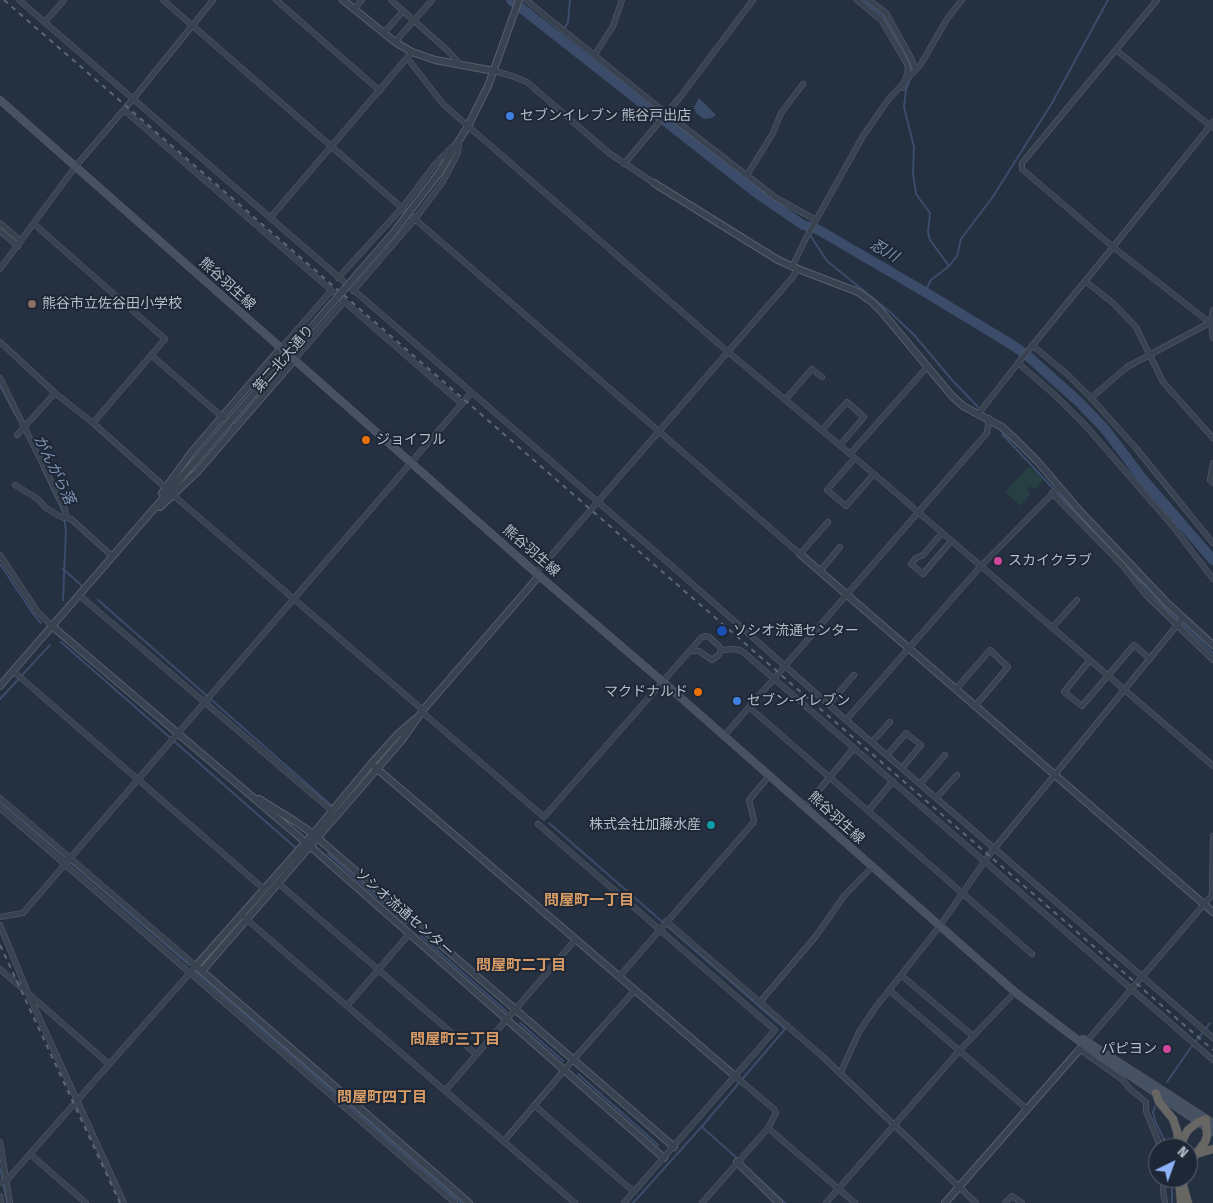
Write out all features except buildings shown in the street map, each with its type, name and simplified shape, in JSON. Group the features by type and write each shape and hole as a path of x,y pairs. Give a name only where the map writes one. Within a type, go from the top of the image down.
{"highway":[{"path":"1156,1094 1159,1102 1173,1119 1178,1138"},
{"path":"1184,1138 1188,1130 1207,1125 1205,1142 1198,1150"},
{"path":"1198,1153 1213,1149"},
{"path":"1179,1188 1181,1203"},
{"path":"1185,1188 1188,1203"}],"main road":[{"name":"熊谷羽生線","path":"0,100 75,168 1015,992 1083,1045 1156,1094 1207,1125"},
{"name":"熊谷羽生線","path":"1083,1045 1207,1125"}],"street":[{"path":"19,0 1213,1038"},
{"path":"45,22 64,0"},
{"path":"163,0 1213,912"},
{"path":"0,269 75,168 213,0"},
{"path":"276,0 380,91"},
{"path":"343,0 395,42 412,52 440,61 494,71 527,82 624,164 762,250 795,268 858,292 881,311 952,396 963,406 989,418 1002,427 1039,463 1056,490 1167,603 1180,622 1213,660"},
{"path":"354,9 362,0"},
{"path":"391,0 461,65"},
{"path":"395,42 432,0"},
{"name":"第二北大通り","path":"0,686 383,245 439,173 468,126 494,71 519,0"},
{"path":"526,0 665,115 776,198 815,222"},
{"path":"594,56 613,26 622,0"},
{"path":"624,164 665,115 753,0"},
{"path":"857,0 882,21 907,64 908,70 903,88"},
{"path":"868,0 886,13 911,58 915,69"},
{"path":"315,836 332,812 374,766 402,740 414,720 597,502 792,278 806,238 863,136 888,100 921,64 947,19 962,0"},
{"path":"1157,0 1022,163 1022,169 1113,247 1205,319 1212,322"},
{"path":"384,33 403,11"},
{"path":"979,413 1032,345 1212,125 1116,50"},
{"path":"440,61 448,51"},
{"path":"270,218 408,59 412,52"},
{"path":"408,59 443,104 468,126 727,351 874,474 1213,766"},
{"path":"747,175 773,133 781,113 803,84"},
{"path":"124,110 462,404"},
{"path":"338,278 402,208 436,163 459,141"},
{"path":"353,291 415,219 442,183 458,153 459,141"},
{"path":"0,223 19,244"},
{"path":"34,224 165,339 93,423"},
{"path":"0,231 19,244"},
{"path":"1085,280 1136,327 1163,382 1213,438"},
{"path":"141,523 192,453 332,291"},
{"path":"118,550 198,471 344,302"},
{"path":"1213,310 1213,338"},
{"path":"1091,398 1126,368 1212,322"},
{"path":"0,342 55,393 93,423 166,488"},
{"path":"1032,345 1068,375 1091,398 1135,447 1213,543"},
{"path":"151,355 235,428"},
{"path":"1018,363 1056,396 1085,425 1172,525 1213,579"},
{"path":"850,454 928,366"},
{"path":"785,400 812,369 822,378"},
{"path":"0,378 22,431 64,507 65,517"},
{"path":"22,431 55,393"},
{"path":"0,917 23,913 471,393"},
{"path":"822,430 847,402 864,417 840,445"},
{"path":"724,736 987,433 989,418"},
{"path":"855,458 827,490 846,506 874,474"},
{"path":"1213,463 1210,480 1213,483"},
{"path":"15,485 27,490 43,506 65,517 112,556"},
{"path":"846,720 980,567 1056,490"},
{"path":"173,494 544,818 701,638 705,636 714,641 721,650"},
{"path":"800,554 828,522"},
{"path":"942,533 923,555 916,558 911,564 923,574 951,541"},
{"path":"820,571 840,547"},
{"path":"0,555 37,612 52,626 175,735 241,788 410,933 664,1158"},
{"path":"79,595 205,701 332,812"},
{"path":"1052,628 1076,600"},
{"path":"1180,622 1213,645"},
{"path":"840,1074 859,1032 875,1008 939,927 995,849 1180,622"},
{"path":"1090,660 1064,692 1082,706 1134,645 1150,659"},
{"path":"721,650 734,649 742,651 1213,1060"},
{"path":"690,651 699,651 707,659 712,660 720,655 721,650"},
{"path":"957,688 990,650 1008,667 976,705"},
{"path":"13,671 264,889"},
{"path":"829,704 854,675"},
{"path":"749,707 1032,954"},
{"path":"872,742 890,722"},
{"path":"887,755 906,733 920,746 902,768"},
{"path":"805,807 854,748"},
{"path":"920,784 945,755"},
{"path":"202,971 264,889 315,836 374,766"},
{"path":"374,766 774,1110 776,1113 768,1128 702,1203"},
{"path":"936,798 956,775"},
{"path":"619,976 753,822 750,800 769,776"},
{"path":"869,810 893,781"},
{"name":"ソシオ流通センター","path":"241,788 315,836 674,1146"},
{"path":"0,798 469,1203"},
{"path":"0,808 455,1203"},
{"path":"538,824 660,928 775,1030 624,1203"},
{"path":"945,1203 1205,905 1212,895 1213,836"},
{"path":"0,1183 6,1181 189,972 278,883 307,844"},
{"path":"760,1002 816,936 844,896 872,867"},
{"path":"278,883 476,1054"},
{"path":"244,917 575,1203"},
{"path":"666,921 822,1056 976,1203"},
{"path":"0,926 28,993 124,1203"},
{"path":"347,1006 410,933"},
{"path":"445,1091 576,939"},
{"path":"0,969 109,1064"},
{"path":"901,975 973,1036"},
{"path":"504,1142 564,1070 635,990"},
{"path":"889,990 1027,1108"},
{"path":"826,1203 960,1050 1015,992"},
{"path":"1083,1045 1146,1102 1146,1111 1157,1138"},
{"path":"534,1105 634,1192"},
{"path":"768,1128 855,1203"},
{"path":"0,1142 10,1203"},
{"path":"30,1154 86,1203"},
{"path":"737,1162 779,1203"},
{"path":"1164,1188 1165,1203"},
{"path":"0,1196 1,1203"},
{"path":"1005,1203 1012,1196 1022,1203"}],"green space":[{"path":"1028,467 1032,468 1044,479 1034,490 1030,486 1027,489 1031,494 1020,506 1005,492"}],"water":[{"path":"699,98 716,115 712,118 704,119 696,113 694,107"}],"waterway":[{"name":"忍川","path":"511,0 758,194 803,225 817,229 925,292 1014,346 1030,358 1079,402 1105,429 1142,478 1213,560"},
{"path":"560,37 568,22 570,0"},
{"path":"863,0 883,16 907,58 912,72"},
{"path":"925,292 931,280 949,266 957,256 961,239 992,198 1052,103 1108,0"},
{"path":"910,79 906,90 904,107 914,147 913,173 916,194 930,213 928,232 930,240 949,266"},
{"name":"忍川","path":"803,225 807,231"},
{"path":"810,235 827,261 890,312 914,335 978,407"},
{"name":"がんがら落","path":"0,386 18,419"},
{"path":"1002,434 1167,610 1213,653"},
{"name":"がんがら落","path":"42,468 64,514"},
{"name":"がんがら落","path":"63,600 66,530 64,518"},
{"path":"0,564 41,623"},
{"path":"63,569 81,585"},
{"path":"98,600 332,806"},
{"path":"61,642 297,849"},
{"name":"がんがら落","path":"0,699 50,645"},
{"path":"0,802 64,857"},
{"path":"549,823 785,1029 633,1203"},
{"path":"328,854 406,923"},
{"path":"71,863 189,965"},
{"path":"421,936 507,1012"},
{"path":"196,972 461,1203"},
{"path":"520,1023 563,1061"},
{"path":"1167,1082 1210,1023"},
{"path":"578,1074 658,1145"},
{"path":"1155,1107 1153,1112 1155,1121 1163,1138"},
{"path":"702,1127 738,1159"},
{"path":"741,1162 785,1203"},
{"name":"がんがら落","path":"0,1168 7,1203"},
{"path":"1172,1188 1172,1203"}],"railway":[{"path":"4,0 1213,1050"},
{"path":"0,945 120,1203"}],"place":[{"name":"セブンイレブン 熊谷戸出店","path":"510,116"},
{"name":"熊谷市立佐谷田小学校","path":"32,304"},
{"name":"ジョイフル","path":"366,440"},
{"name":"スカイクラブ","path":"998,561"},
{"name":"ソシオ流通センター","path":"722,631"},
{"name":"マクドナルド","path":"698,692"},
{"name":"セブン-イレブン","path":"737,701"},
{"name":"株式会社加藤水産","path":"711,825"},
{"name":"パピヨン","path":"1167,1049"}],"district":[{"name":"問屋町一丁目","path":"589,901"},
{"name":"問屋町二丁目","path":"521,966"},
{"name":"問屋町三丁目","path":"455,1040"},
{"name":"問屋町四丁目","path":"382,1098"}]}
